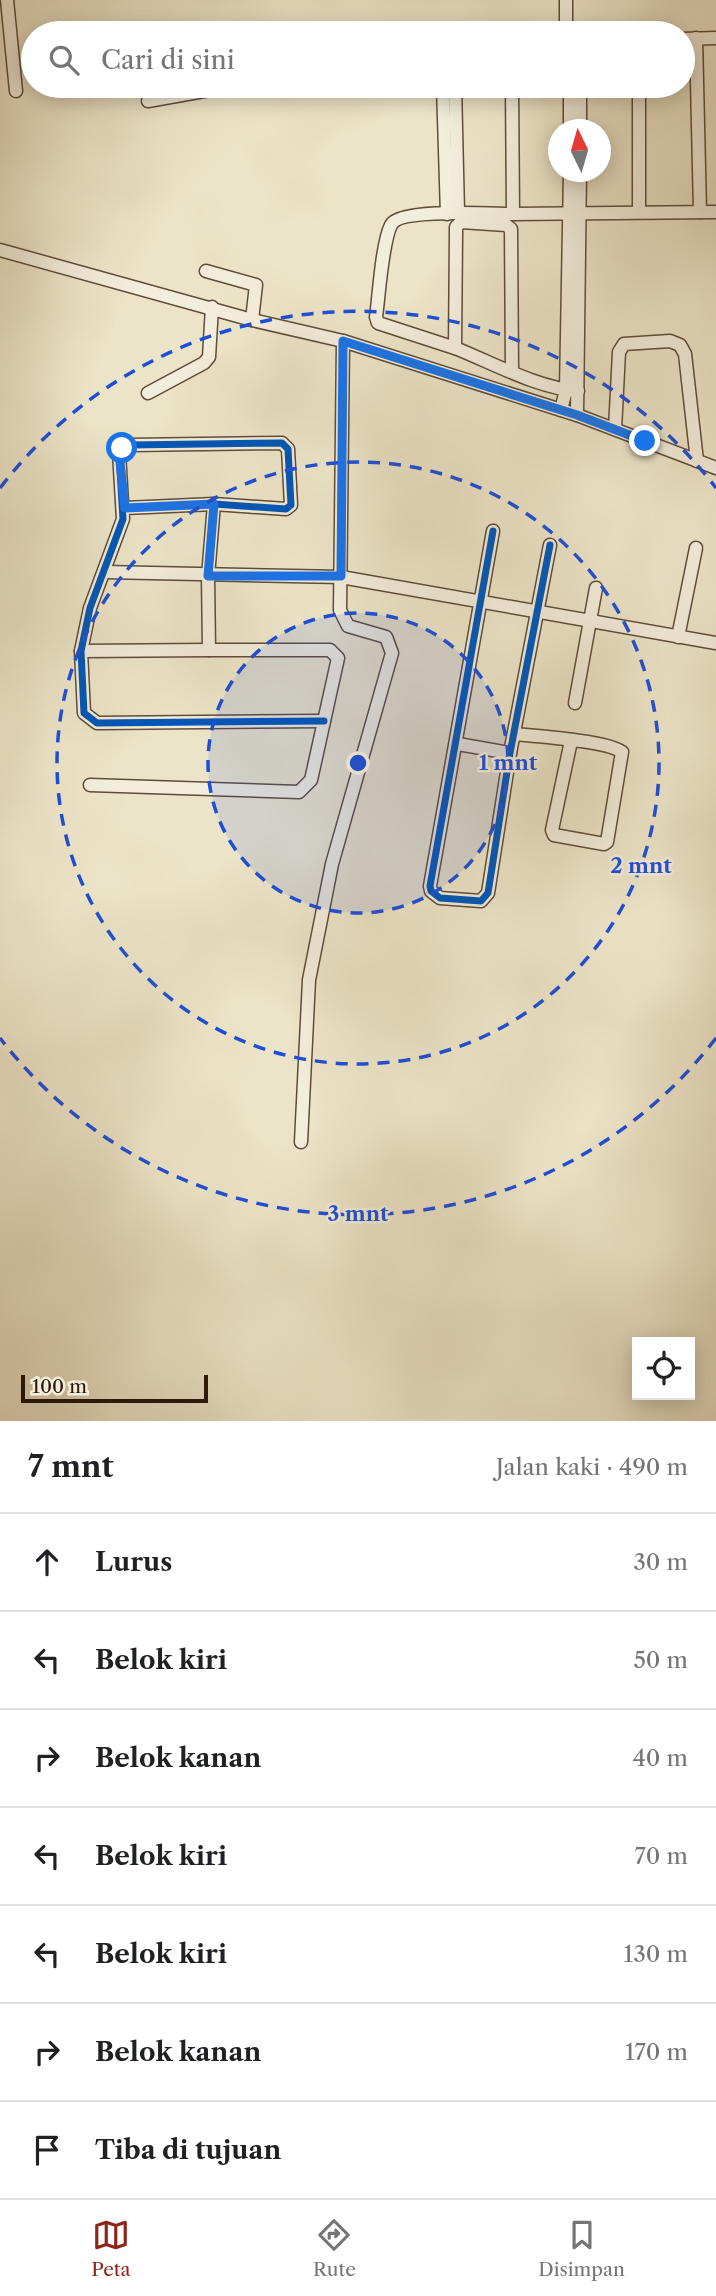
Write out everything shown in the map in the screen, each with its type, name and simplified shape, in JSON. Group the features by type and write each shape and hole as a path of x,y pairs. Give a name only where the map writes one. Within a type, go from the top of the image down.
{"street":[{"path":"7,0 16,91"},
{"path":"566,0 566,21"},
{"path":"700,212 696,38 716,38"},
{"path":"148,101 165,98"},
{"path":"444,98 453,213"},
{"path":"453,213 455,98"},
{"path":"512,98 513,214"},
{"path":"570,98 570,119"},
{"path":"580,98 580,119"},
{"path":"639,98 639,212"},
{"path":"571,182 575,213"},
{"path":"577,415 572,390 575,213 579,182"},
{"path":"572,390 384,326 376,317 391,222 401,217 453,213 716,212"},
{"path":"454,348 456,227 461,222 506,225 514,238 512,371"},
{"path":"0,250 252,320 343,341 577,415 716,468"},
{"path":"205,271 256,285 252,320"},
{"path":"148,393 204,363 209,357 212,307"},
{"path":"301,1142 309,980 332,864 392,653 386,637 355,630 343,620 343,341"},
{"path":"615,429 619,352 624,344 670,341 680,345 685,355 697,461"},
{"path":"561,410 572,390"},
{"path":"125,508 214,504 283,510 289,508 289,454 286,446 129,445 119,453 125,508 105,572 90,608 81,651 84,713 97,723 324,721"},
{"path":"209,650 208,576 214,504"},
{"path":"493,531 458,744 430,886 431,891 440,898 481,901 486,899 510,753 550,545"},
{"path":"678,637 696,548"},
{"path":"105,572 208,576 341,576 716,643"},
{"path":"575,703 596,589"},
{"path":"81,651 323,650 335,653 337,668 311,780 299,792 90,785"},
{"path":"514,734 571,741 622,752 607,842 604,844 554,835 552,830 571,741"},
{"path":"458,744 510,753"}],"cycle path":[{"path":"125,508 214,504 286,509 291,505 288,449 282,443 129,445 119,453 123,519 90,608 81,651 84,713 97,723 324,721"},
{"path":"493,531 430,886 431,891 440,898 481,901 488,893 510,753 550,545"}],"route":[{"path":"122,448 119,463 125,508 214,504 208,576 341,576 343,341 577,415 645,441"}]}
